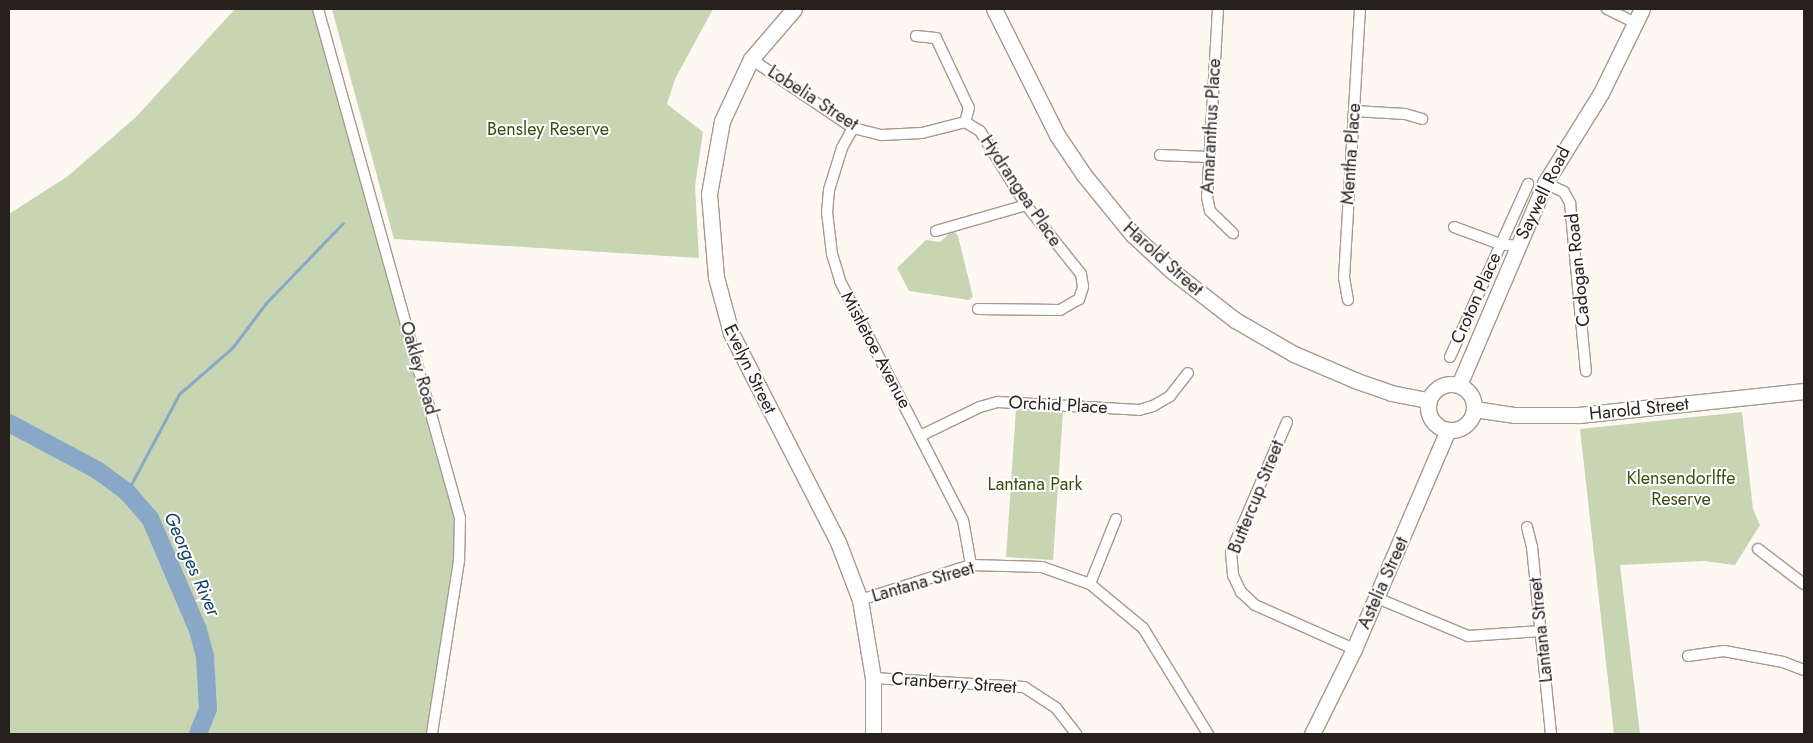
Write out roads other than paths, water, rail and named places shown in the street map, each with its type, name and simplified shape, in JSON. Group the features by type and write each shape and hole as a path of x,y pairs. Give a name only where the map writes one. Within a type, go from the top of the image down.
{"street":[{"name":"Oakley Road","path":"318,9 460,518 459,561 432,734"},
{"name":"Evelyn Street","path":"794,9 751,59 727,106 713,158 710,201 716,276 731,333 838,542 860,600 873,678 873,734"},
{"name":"Harold Street","path":"994,9 1045,112 1084,175 1133,235 1172,271 1235,320 1294,354 1357,381 1428,400"},
{"name":"Amaranthus Place","path":"1218,9 1207,157 1206,197 1210,211 1232,233"},
{"name":"Mentha Place","path":"1348,300 1344,278 1360,9"},
{"path":"1607,9 1639,16"},
{"name":"Saywell Road","path":"1459,385 1545,183 1601,93 1639,16"},
{"name":"Hydrangea Place","path":"916,36 936,38 969,108 965,122 980,131 1026,205 1080,274 1083,287 1080,298 1072,306 1060,310 978,309"},
{"name":"Lobelia Street","path":"751,59 853,128 882,135 922,133 965,122"},
{"path":"1354,111 1405,114 1422,118"},
{"name":"Mistletoe Avenue","path":"853,128 842,148 829,190 827,212 832,254 840,281 963,520 971,565"},
{"path":"1160,155 1207,157"},
{"name":"Cadogan Road","path":"1545,183 1564,192 1570,203 1586,371"},
{"name":"Croton Place","path":"1450,357 1528,184"},
{"path":"936,231 1026,205"},
{"path":"1454,227 1500,244 1517,246"},
{"name":"Orchid Place","path":"920,436 980,407 998,402 1139,410 1154,406 1170,396 1188,373"},
{"path":"1459,385 1471,396 1474,409 1465,425 1448,430 1436,424 1430,417 1428,400 1440,386 1459,385"},
{"name":"Harold Street","path":"1474,409 1514,415 1579,415 1804,391"},
{"name":"Buttercup Street","path":"1287,422 1231,552 1233,575 1241,592 1256,605 1354,649"},
{"name":"Astelia Street","path":"1312,734 1377,598 1448,430"},
{"path":"1090,584 1116,519"},
{"name":"Lantana Street","path":"1527,527 1532,547 1551,734"},
{"path":"1758,549 1804,584"},
{"name":"Lantana Street","path":"860,600 971,565 1042,567 1090,584 1143,628 1208,734"},
{"path":"1377,598 1468,636 1541,631"},
{"path":"1688,656 1724,651 1783,662 1804,670"},
{"name":"Cranberry Street","path":"873,678 1024,687 1056,708 1076,734"}],"waterway":[{"path":"127,492 179,394 232,348 266,303 343,223"},
{"name":"Georges River","path":"9,423 97,470 127,492 150,518 198,630 205,657 208,709 198,734"}],"park label":[{"name":"Bensley Reserve","path":"548,129"},
{"name":"Lantana Park","path":"1035,484"},
{"name":"Klensendorlffe Reserve","path":"1681,489"}]}
